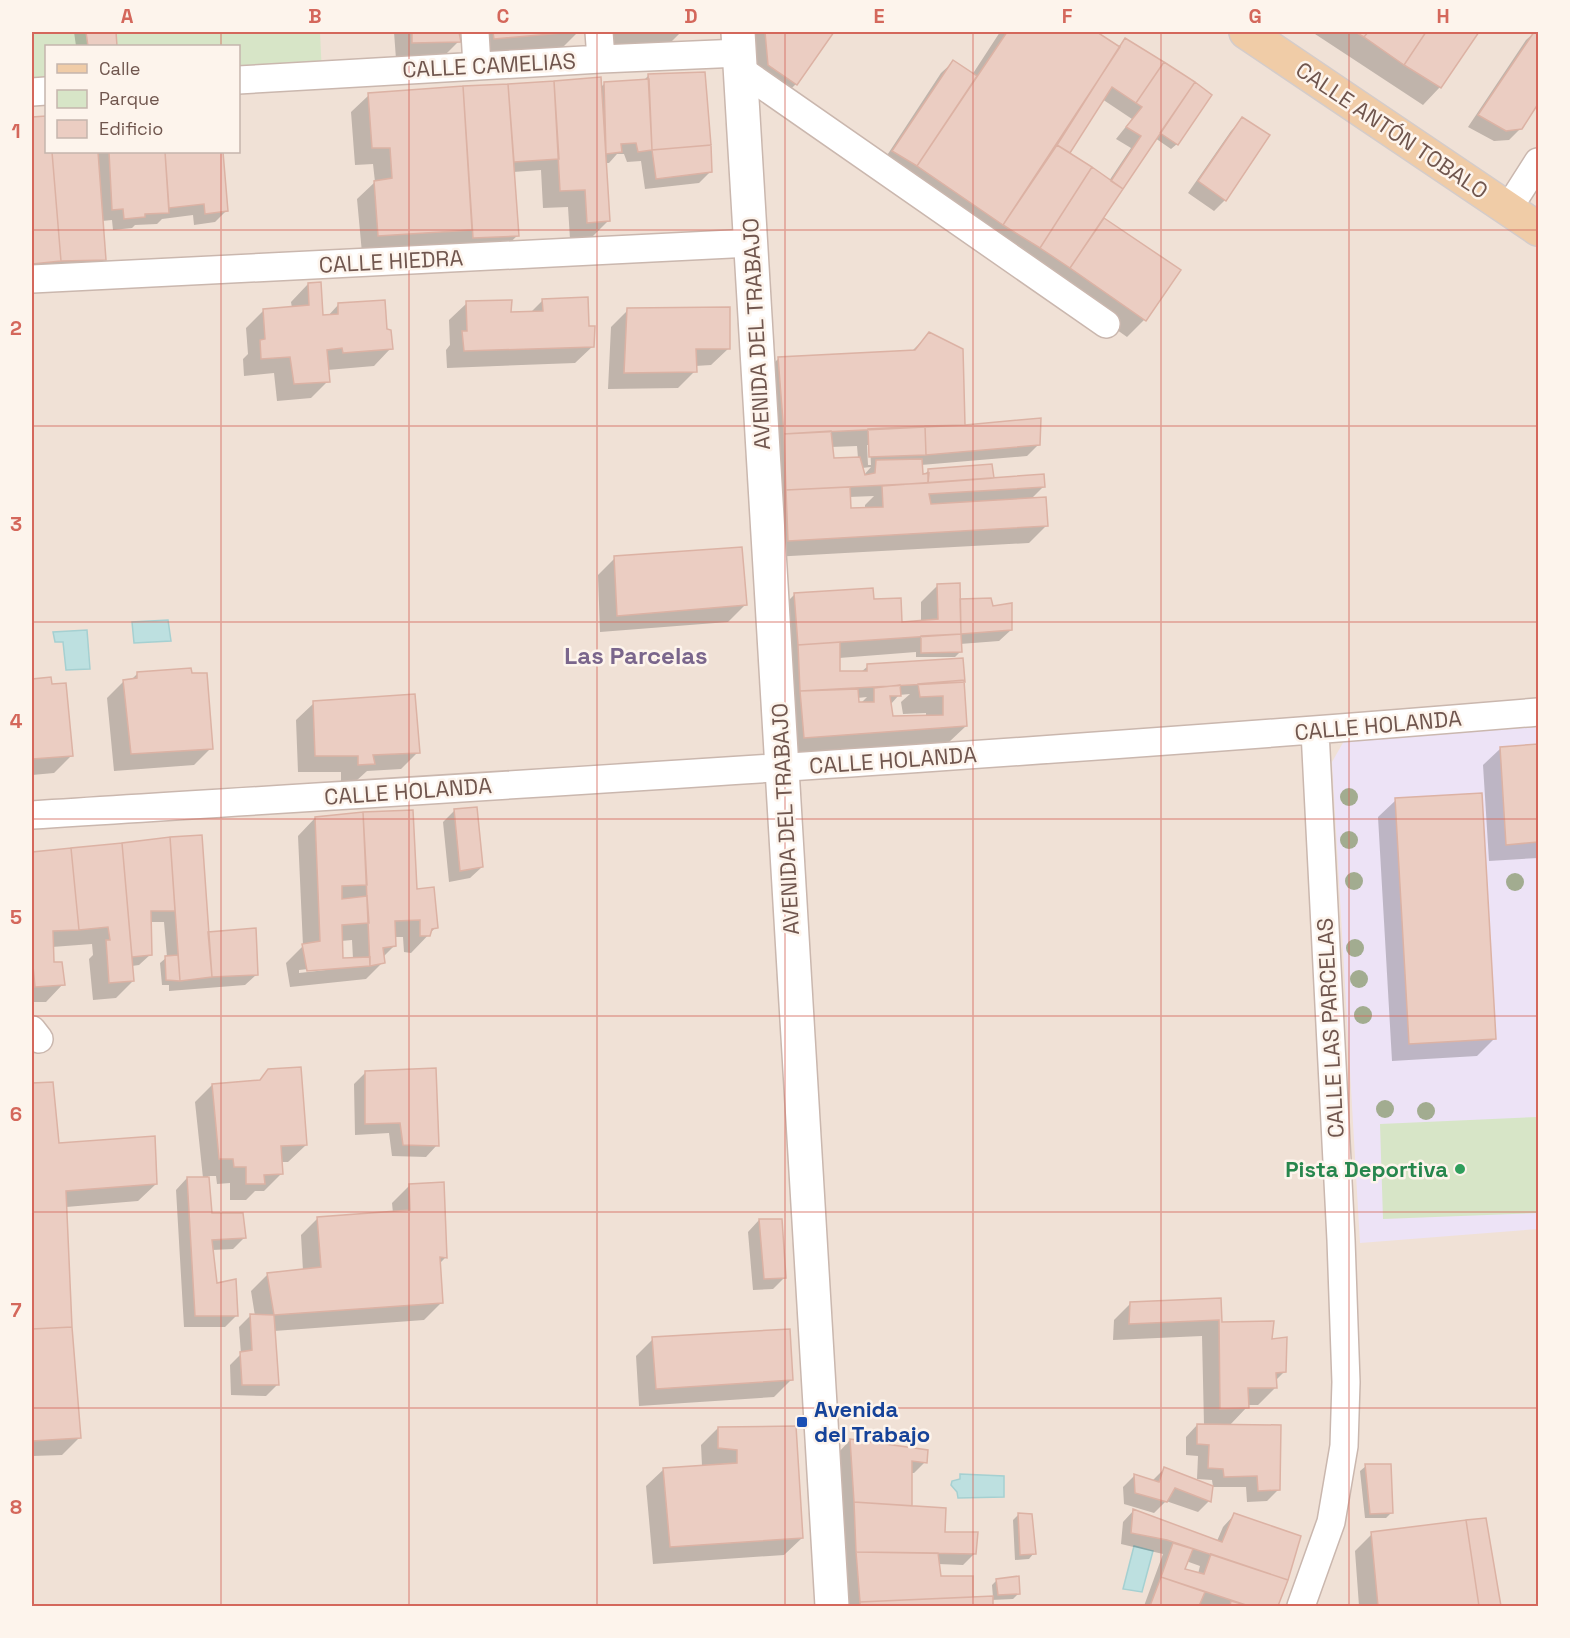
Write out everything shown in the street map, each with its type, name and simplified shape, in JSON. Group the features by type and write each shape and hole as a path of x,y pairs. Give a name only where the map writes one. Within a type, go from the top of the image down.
{"main road":[{"name":"CALLE ANTÓN TOBALO","path":"1246,32 1539,229"}],"street":[{"path":"475,32 477,66"},
{"path":"599,32 601,59"},
{"path":"740,51 1106,324"},
{"name":"CALLE CAMELIAS","path":"240,80 740,51"},
{"name":"AVENIDA DEL TRABAJO","path":"740,51 831,1606"},
{"path":"1508,209 1539,162"},
{"name":"CALLE HIEDRA","path":"32,279 751,243"},
{"name":"CALLE HOLANDA","path":"32,815 1316,731 1539,712"},
{"name":"CALLE LAS PARCELAS","path":"1301,1606 1331,1522 1344,1446 1346,1382 1316,731"}],"shaded area":[{"path":"32,32 1538,32 1538,1606 32,1606"},
{"path":"1538,727 1538,1229 1360,1243 1332,762 1344,741"}],"green space":[{"path":"32,32 320,32 322,75 240,80 240,45 45,45 45,91 32,92"},
{"name":"Pista Deportiva","path":"1538,1117 1538,1213 1383,1219 1380,1124"}],"water":[{"path":"168,620 171,641 134,643 132,622"},
{"path":"87,630 90,669 66,670 63,642 55,642 53,632"},
{"path":"960,1474 1004,1476 1004,1497 958,1498 957,1492 951,1485 952,1481 960,1479"},
{"path":"1134,1546 1153,1551 1142,1592 1123,1589"}],"building":[{"path":"86,32 116,32 117,45 88,45"},
{"path":"412,32 459,32 461,42 412,43"},
{"path":"493,32 574,32 494,39"},
{"path":"765,32 834,32 797,85 768,65"},
{"path":"1007,32 1097,32 1120,47 1003,225 917,166"},
{"path":"1355,32 1368,32 1364,37"},
{"path":"1368,32 1426,32 1404,65 1364,37"},
{"path":"1426,32 1479,32 1441,88 1404,65"},
{"path":"1534,32 1538,32 1538,104 1522,129 1506,131 1478,115"},
{"path":"1125,38 1164,62 1136,103 1112,87 1070,153 1057,145"},
{"path":"953,60 977,76 917,166 892,151"},
{"path":"1164,62 1195,82 1123,189 1111,181 1141,136 1126,127 1142,107 1136,103"},
{"path":"705,72 711,145 652,150 648,74"},
{"path":"601,77 610,221 587,223 585,190 560,191 554,81"},
{"path":"649,79 652,150 638,152 636,143 621,144 622,152 606,154 604,82"},
{"path":"554,81 559,159 514,162 508,84"},
{"path":"1195,82 1212,95 1178,145 1160,133"},
{"path":"508,84 519,236 473,238 463,86"},
{"path":"463,86 472,230 378,236 374,181 392,178 390,148 372,148 368,93"},
{"path":"45,116 45,153 52,153 61,261 32,264 32,117"},
{"path":"1242,117 1270,135 1226,201 1198,181"},
{"path":"711,145 712,172 656,179 652,150"},
{"path":"1057,145 1092,167 1040,248 1003,225"},
{"path":"52,153 98,153 106,260 61,261"},
{"path":"109,153 165,153 169,213 145,214 145,217 124,219 123,209 112,210"},
{"path":"165,153 223,153 228,211 205,214 204,204 169,208"},
{"path":"1092,167 1123,189 1070,268 1040,248"},
{"path":"1104,218 1181,270 1146,321 1070,268"},
{"path":"321,282 323,315 338,314 338,303 385,300 387,329 391,330 393,349 343,353 342,348 327,350 330,382 294,384 290,357 261,359 260,340 265,339 263,309 309,305 308,283"},
{"path":"588,297 589,326 595,326 594,347 464,351 462,331 467,331 466,301 512,300 511,312 543,311 542,299"},
{"path":"730,307 730,349 696,349 697,372 624,373 627,308"},
{"path":"929,332 963,349 965,425 784,434 778,357 915,350"},
{"path":"1041,418 1040,445 926,455 925,426"},
{"path":"925,426 926,455 869,457 868,429"},
{"path":"831,431 834,458 860,457 865,475 875,473 876,460 922,459 923,474 929,473 928,483 786,490 784,434"},
{"path":"992,464 994,478 928,483 928,469"},
{"path":"1044,474 1045,487 929,494 931,504 1046,497 1048,526 788,541 786,490 850,487 851,508 883,507 882,486"},
{"path":"742,547 747,605 617,616 614,556"},
{"path":"960,583 961,634 798,645 794,593 873,588 874,599 901,598 902,622 938,619 937,584"},
{"path":"991,598 993,606 1012,603 1012,630 961,634 960,599"},
{"path":"961,634 962,652 921,653 921,636"},
{"path":"840,642 840,671 867,671 867,664 963,658 965,682 800,691 798,645"},
{"path":"191,668 192,673 207,673 213,749 131,754 123,680 137,678 137,672"},
{"path":"51,677 52,684 66,683 73,756 32,759 32,679"},
{"path":"964,680 967,726 804,738 800,691 858,689 859,702 874,702 874,688 900,685 901,696 890,696 893,716 943,715 943,696 920,697 918,684"},
{"path":"415,694 420,753 373,755 375,764 358,765 358,756 315,756 313,701"},
{"path":"1538,744 1538,842 1506,845 1500,747"},
{"path":"1482,793 1496,1039 1409,1044 1395,798"},
{"path":"477,807 483,867 460,871 454,809"},
{"path":"413,810 417,889 434,887 438,928 432,929 430,936 420,936 420,920 395,921 396,946 383,948 385,963 370,966 363,812"},
{"path":"363,812 367,885 342,886 342,899 367,896 369,923 342,925 343,958 370,957 370,966 307,971 302,944 320,941 315,817"},
{"path":"202,835 212,977 180,981 170,837"},
{"path":"170,837 175,911 151,911 152,955 132,957 122,843"},
{"path":"122,843 134,981 109,983 106,940 110,940 108,927 79,930 71,848"},
{"path":"71,848 79,930 53,931 54,962 62,962 65,985 35,987 32,955 32,852"},
{"path":"256,928 258,975 212,977 208,932"},
{"path":"178,955 180,981 166,980 165,956"},
{"path":"301,1067 307,1145 281,1146 283,1174 264,1175 265,1184 246,1184 246,1167 234,1167 233,1159 219,1159 212,1084 260,1080 268,1069"},
{"path":"436,1068 439,1146 403,1145 400,1123 365,1124 365,1071"},
{"path":"53,1082 59,1143 155,1136 157,1184 66,1191 72,1327 32,1329 32,1083"},
{"path":"187,1177 209,1177 212,1213 243,1213 246,1238 212,1240 217,1283 236,1279 238,1316 195,1316"},
{"path":"444,1182 447,1258 440,1257 443,1303 274,1315 267,1273 321,1267 317,1217 410,1210 409,1184"},
{"path":"759,1219 782,1219 786,1278 764,1279"},
{"path":"1221,1298 1222,1322 1274,1321 1272,1339 1287,1337 1286,1372 1276,1373 1277,1388 1248,1388 1249,1408 1220,1409 1219,1320 1129,1324 1130,1302"},
{"path":"250,1314 274,1315 279,1385 242,1385 240,1352 252,1350"},
{"path":"72,1327 81,1438 32,1441 32,1329"},
{"path":"790,1329 793,1380 656,1389 652,1337"},
{"path":"1197,1424 1281,1425 1280,1490 1258,1491 1257,1476 1224,1477 1223,1469 1208,1468 1209,1445 1197,1444"},
{"path":"796,1426 803,1538 670,1547 663,1468 737,1463 737,1450 718,1448 718,1427"},
{"path":"850,1439 928,1450 927,1463 912,1461 912,1506 854,1502"},
{"path":"1365,1464 1391,1464 1393,1513 1370,1514"},
{"path":"1164,1467 1213,1486 1211,1502 1175,1488 1167,1502 1135,1493 1134,1474 1159,1482"},
{"path":"854,1502 946,1508 945,1532 978,1532 976,1554 856,1552"},
{"path":"1133,1509 1222,1542 1234,1513 1301,1536 1288,1580 1167,1540 1131,1533"},
{"path":"1018,1513 1032,1514 1036,1554 1020,1555"},
{"path":"1486,1518 1501,1606 1479,1606 1466,1520"},
{"path":"1466,1520 1479,1606 1378,1606 1371,1532"},
{"path":"1173,1543 1193,1549 1185,1569 1204,1574 1211,1554 1288,1580 1278,1606 1249,1606 1161,1577"},
{"path":"856,1552 938,1553 941,1576 973,1576 973,1597 860,1602"},
{"path":"1019,1576 1020,1594 998,1595 996,1579"},
{"path":"1161,1577 1205,1592 1199,1606 1150,1606"},
{"path":"993,1596 993,1606 860,1606 860,1602"},
{"path":"1231,1601 1249,1606 1230,1606"}],"place":[{"name":"Pista Deportiva","path":"1460,1169"},
{"name":"Avenida del Trabajo","path":"802,1422"}],"district":[{"name":"Las Parcelas","path":"636,656"}]}
